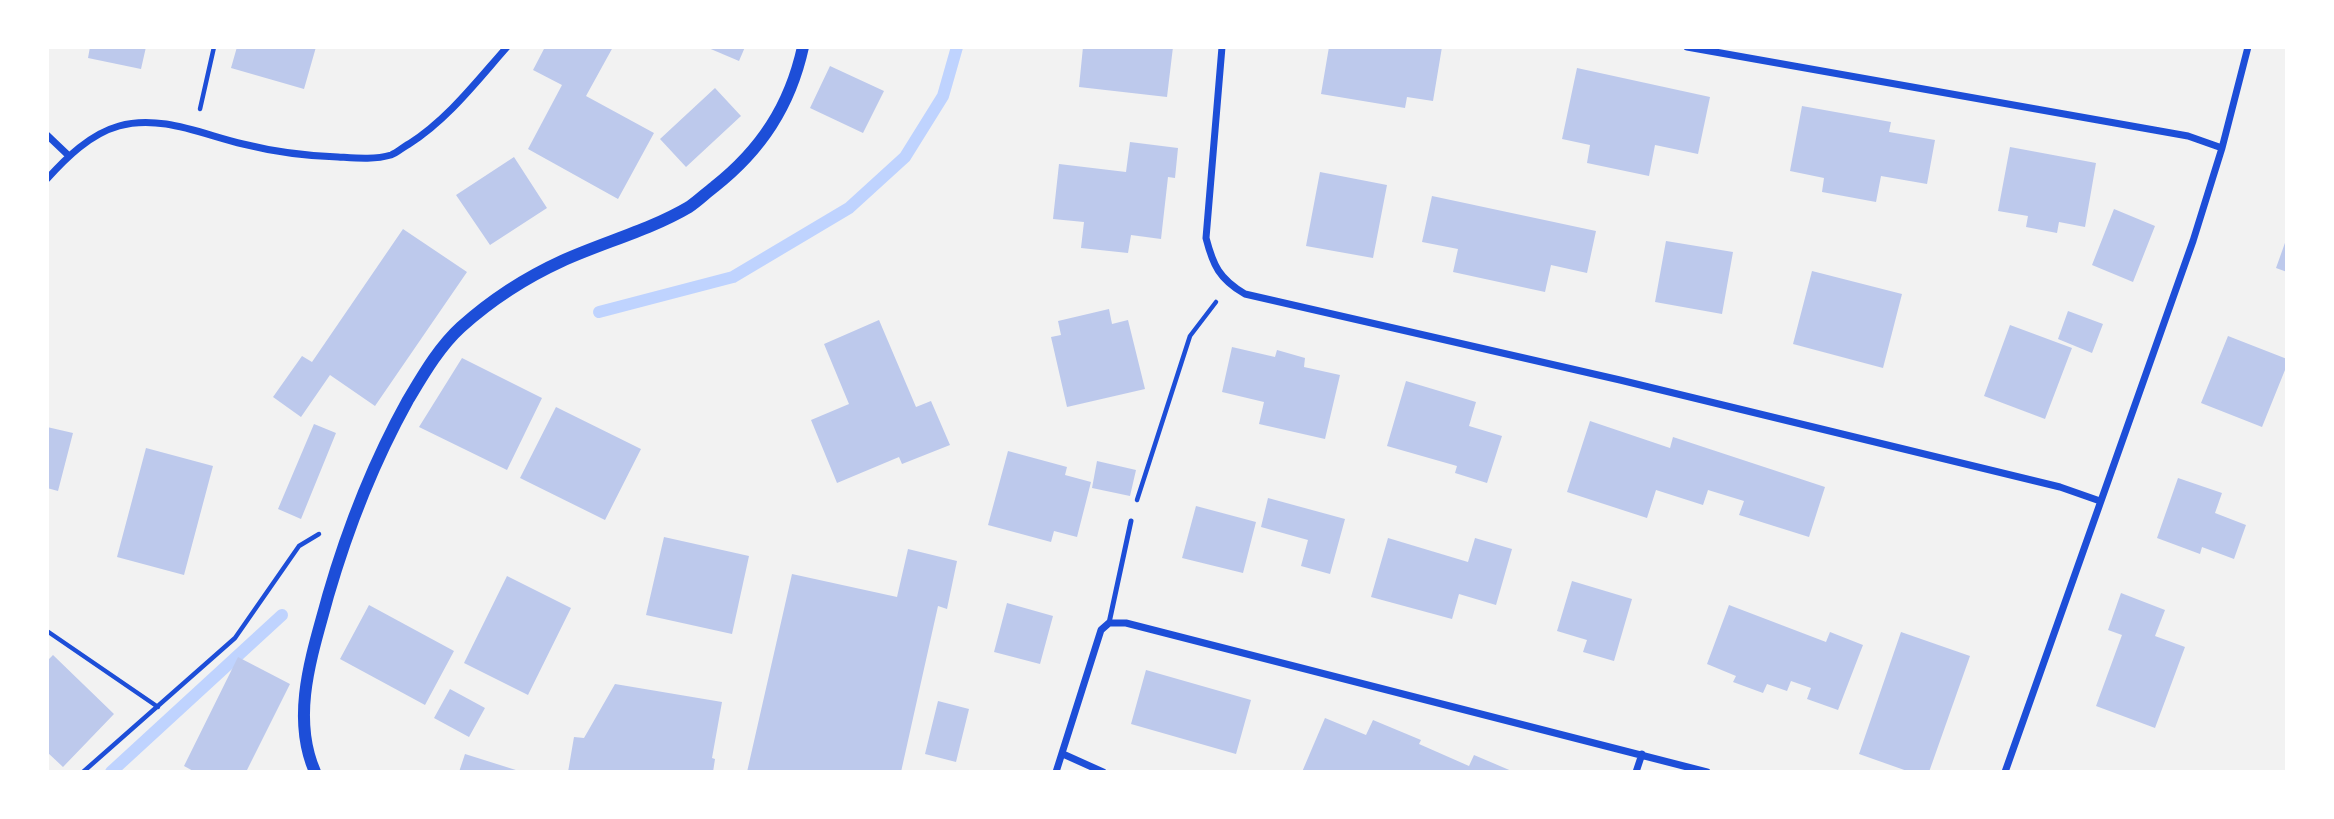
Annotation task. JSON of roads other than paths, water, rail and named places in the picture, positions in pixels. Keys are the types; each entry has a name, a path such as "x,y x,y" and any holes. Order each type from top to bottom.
{"street":[{"path":"47,179 69,156 107,131 132,122 195,130 243,144 301,156 373,158 392,154 418,138 452,111 507,47"},
{"path":"315,772 303,728 306,687 343,543 373,469 410,397 442,348 478,313 531,278 561,261 662,221 691,206 732,173 776,121 803,47"},
{"path":"1222,47 1206,238 1212,261 1229,285 1245,294 2060,487 2100,501"},
{"path":"1687,47 2188,136 2222,148"},
{"path":"2006,772 2193,241 2222,148 2248,47"},
{"path":"47,135 69,156"},
{"path":"1056,772 1101,630 1109,623 1126,623 1707,772"},
{"path":"1063,754 1103,772"},
{"path":"1636,772 1642,754"}],"lane":[{"path":"1109,623 1131,521"}],"waterway":[{"path":"599,312 733,277 849,208 905,157 943,96 957,47"},
{"path":"111,772 282,615"}]}
